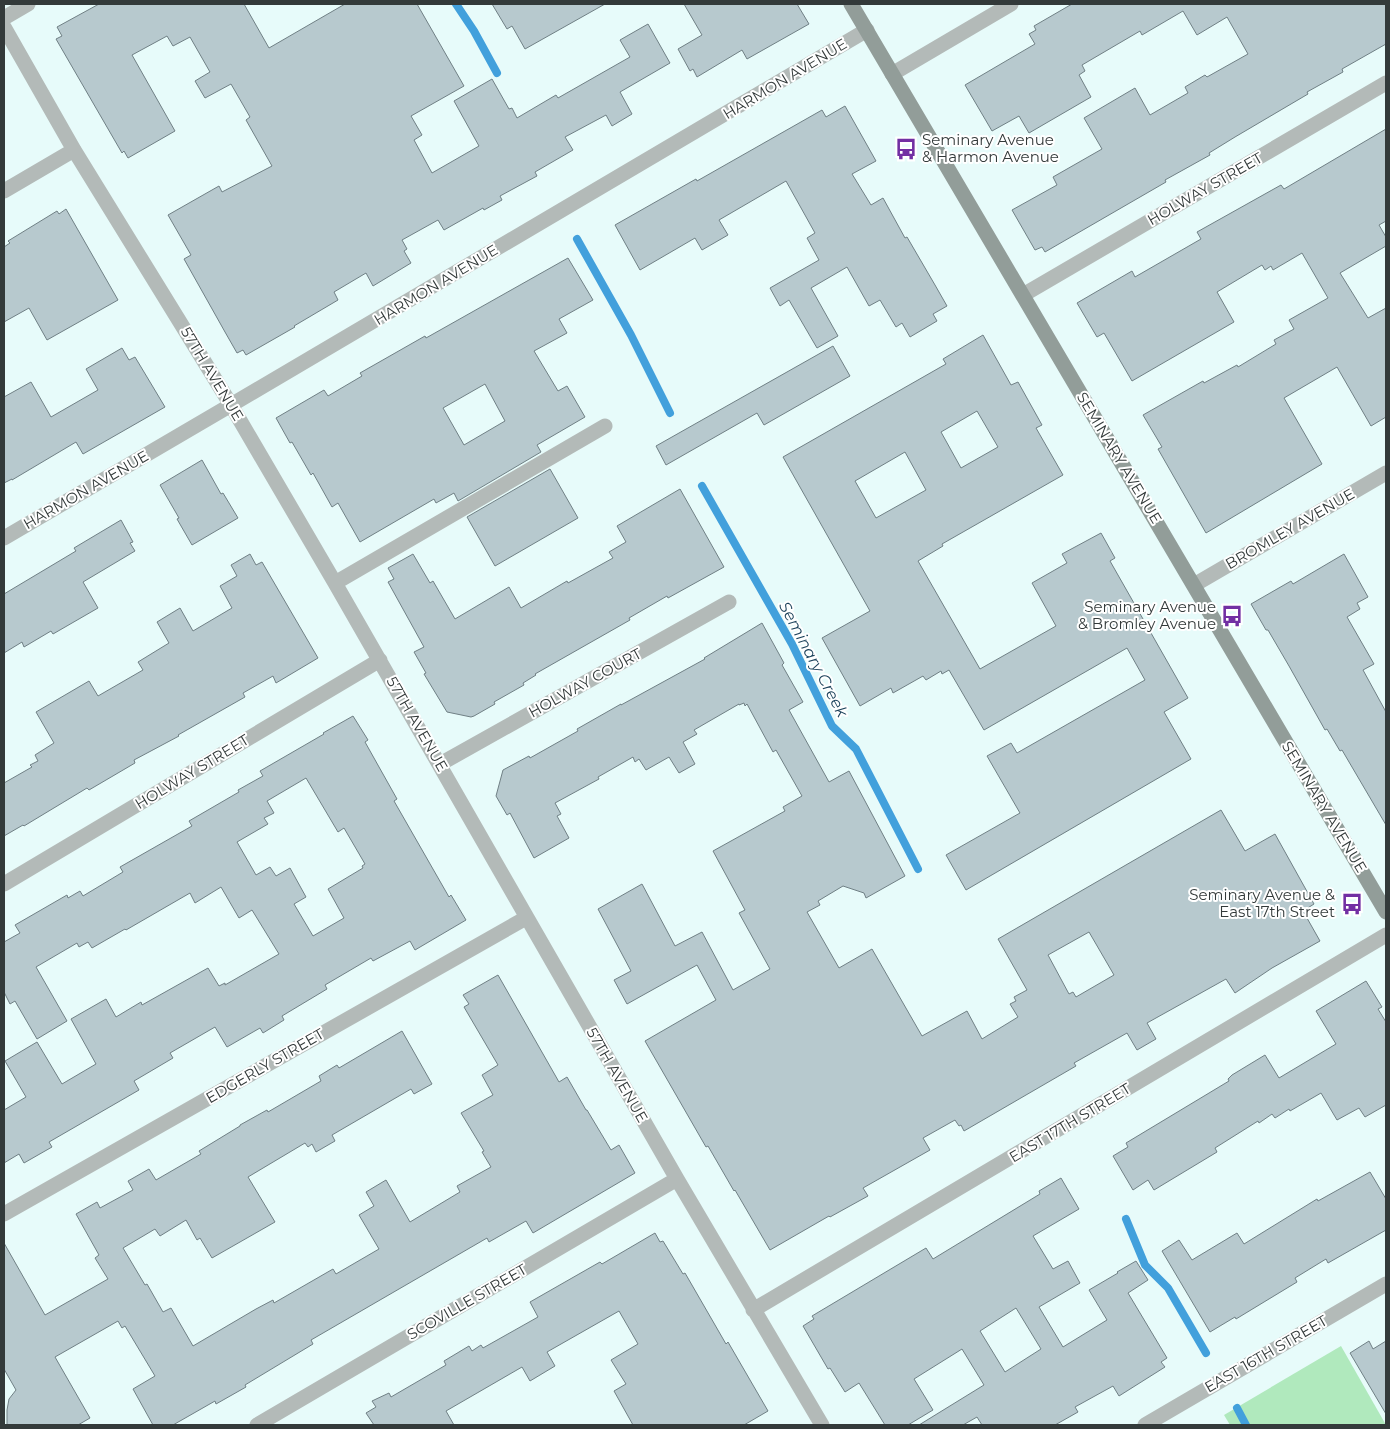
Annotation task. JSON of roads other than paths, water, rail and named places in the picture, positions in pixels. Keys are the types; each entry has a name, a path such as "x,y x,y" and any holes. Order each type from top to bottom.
{"street":[{"path":"4,18 28,4"},
{"name":"SEMINARY AVENUE","path":"851,4 1386,912"},
{"path":"892,74 1011,4"},
{"name":"57TH AVENUE","path":"4,27 74,150 231,406 380,660 526,918 819,1424"},
{"name":"HARMON AVENUE","path":"4,538 867,30"},
{"name":"HOLWAY STREET","path":"1023,295 1386,83"},
{"path":"4,191 74,150"},
{"path":"335,583 605,426"},
{"name":"BROMLEY AVENUE","path":"1194,585 1386,473"},
{"name":"HOLWAY COURT","path":"440,764 729,602"},
{"name":"HOLWAY STREET","path":"4,884 380,660"},
{"name":"EDGERLY STREET","path":"4,1214 526,918"},
{"name":"EAST 17TH STREET","path":"754,1310 1386,935"},
{"name":"SCOVILLE STREET","path":"258,1425 677,1179"},
{"name":"EAST 16TH STREET","path":"1145,1425 1386,1284"}],"waterway":[{"name":"Seminary Creek","path":"456,4 474,31 497,73"},
{"name":"Seminary Creek","path":"577,239 631,335 670,413"},
{"name":"Seminary Creek","path":"702,486 792,644 832,726 856,749 918,869"},
{"name":"Seminary Creek","path":"1126,1219 1145,1265 1168,1288 1206,1353"},
{"name":"Seminary Creek","path":"1237,1408 1246,1425"}],"place":[{"name":"Seminary Avenue & Harmon Avenue","path":"906,149"},
{"name":"Seminary Avenue & Bromley Avenue","path":"1232,616"},
{"name":"Seminary Avenue & East 17th Street","path":"1352,904"}]}
